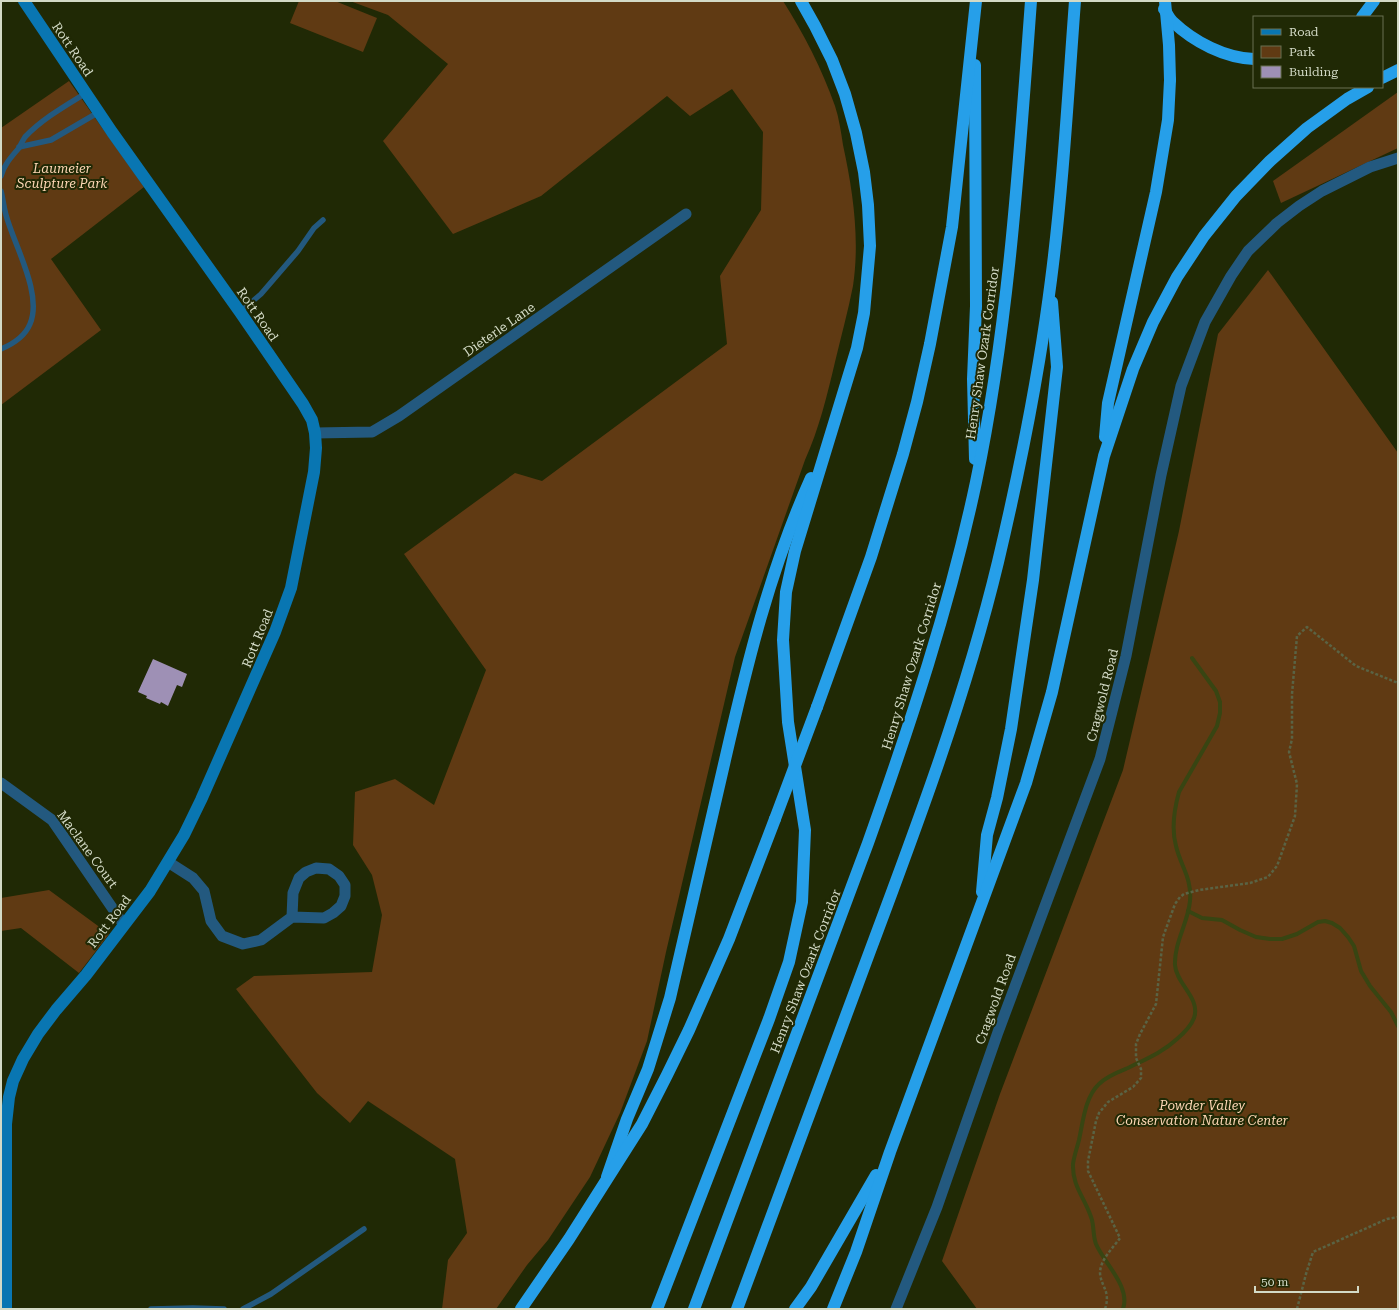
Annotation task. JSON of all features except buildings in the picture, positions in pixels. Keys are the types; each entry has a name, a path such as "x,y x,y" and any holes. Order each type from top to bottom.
{"highway":[{"path":"657,1309 772,1012 789,962 802,902 805,830 788,722 783,640 786,592 795,551 857,348 864,313 870,246 868,205 864,172 856,133 845,94 832,60 801,1"},
{"path":"521,1309 569,1239 642,1124 689,1030 729,939 817,707 871,557 903,454 930,344 952,226 976,1"},
{"name":"Henry Shaw Ozark Corridor","path":"694,1309 868,843 893,773 940,625 976,483 994,380 1005,297 1019,155 1031,1"},
{"path":"737,1309 905,859 956,711 986,608 1014,491 1051,281 1075,1"},
{"path":"1159,1 1171,21 1206,46 1229,55 1253,59"},
{"path":"1104,456 1108,403 1147,235 1163,155 1168,120 1170,80 1169,45 1165,1"},
{"path":"1363,16 1374,1"},
{"path":"975,16 976,306 973,379 976,483"},
{"path":"1383,78 1398,70"},
{"path":"834,1309 856,1252 890,1152 1026,783 1052,692 1104,456 1132,369 1153,322 1177,277 1204,236 1236,196 1270,161 1307,128 1366,88"},
{"path":"980,909 988,835 1011,729 1020,672 1048,455 1057,366 1051,281"},
{"path":"607,1177 627,1119 648,1069 670,998 742,686 765,603 794,515 829,437"},
{"path":"795,1309 814,1281 890,1152"}],"street":[{"name":"Rott Road","path":"6,1309 6,1124 9,1097 13,1081 38,1034 86,975 150,891 187,828 219,760 275,632 292,588 314,472 316,448 312,420 303,404 99,112 24,1"},
{"name":"Cragwold Road","path":"896,1309 937,1207 998,1032 1100,759 1126,656 1161,475 1180,394 1205,322 1231,276 1248,251 1277,223 1322,191 1370,167 1398,158"},
{"name":"Dieterle Lane","path":"315,433 372,432 379,428 399,416 686,214"},
{"name":"Maclane Court","path":"1,783 52,820 124,925"},
{"path":"168,862 193,878 204,891 211,921 222,936 243,944 261,940 292,917 324,918 333,913 341,906 345,896 345,885 339,876 329,868 316,868 306,872 299,878 293,893 292,917"}],"lane":[{"path":"1,176 3,169 12,153 19,147 25,138 50,116 86,93"},
{"path":"19,147 51,140 99,112"},
{"path":"1,191 6,216 26,268 34,303 30,324 24,333 18,340 1,349"},
{"path":"240,312 262,294 298,251 314,228 324,220"},
{"path":"243,1309 271,1294 364,1229"},
{"path":"151,1309 224,1309"}],"path":[{"path":"1105,1309 1107,1294 1101,1276 1101,1266 1108,1253 1120,1238 1088,1171 1088,1161 1096,1121 1099,1113 1108,1102 1138,1083 1140,1078 1141,1069 1136,1058 1136,1044 1156,1004 1163,937 1175,904 1184,894 1199,890 1250,883 1268,877 1277,866 1296,816 1297,784 1289,752 1292,739 1292,694 1297,636 1307,627 1356,666 1398,683"},
{"path":"1297,1309 1313,1252 1387,1219 1398,1217"}],"green space":[{"path":"299,1 335,1 377,18 363,52 290,23"},
{"path":"350,1 783,1 812,52 835,106 840,125 852,197 856,233 853,286 829,387 819,424 735,657 666,952 647,1041 620,1113 590,1177 548,1240 527,1265 496,1309 442,1309 448,1260 467,1233 455,1159 368,1101 350,1123 317,1093 236,989 254,976 372,972 382,915 372,875 353,845 355,792 395,779 434,805 486,670 404,554 515,473 542,481 727,344 720,276 761,210 763,132 732,89 690,116 667,96 541,196 453,234 383,141 448,64 388,15"},
{"name":"Laumeier Sculpture Park","path":"69,81 144,187 51,259 101,330 1,405 1,128"},
{"path":"1398,92 1398,148 1281,203 1273,181"},
{"name":"Powder Valley Conservation Nature Center","path":"1268,270 1398,453 1398,1309 977,1309 942,1261 1000,1094 1123,770 1179,531 1218,334"},
{"path":"49,890 109,934 79,973 21,928 1,931 1,898"}],"waterway":[{"path":"1123,1309 1123,1292 1116,1275 1096,1244 1092,1220 1077,1186 1073,1172 1073,1164 1085,1110 1094,1089 1109,1076 1160,1052 1172,1044 1185,1032 1194,1018 1194,1004 1176,972 1175,965 1175,957 1189,909 1190,893 1188,879 1174,839 1174,819 1179,792 1217,726 1220,713 1220,702 1216,691 1192,658"},
{"path":"1188,911 1202,918 1222,920 1256,937 1270,939 1282,939 1297,934 1318,922 1325,921 1332,923 1340,928 1354,946 1361,971 1370,986 1391,1012 1398,1026"}]}
